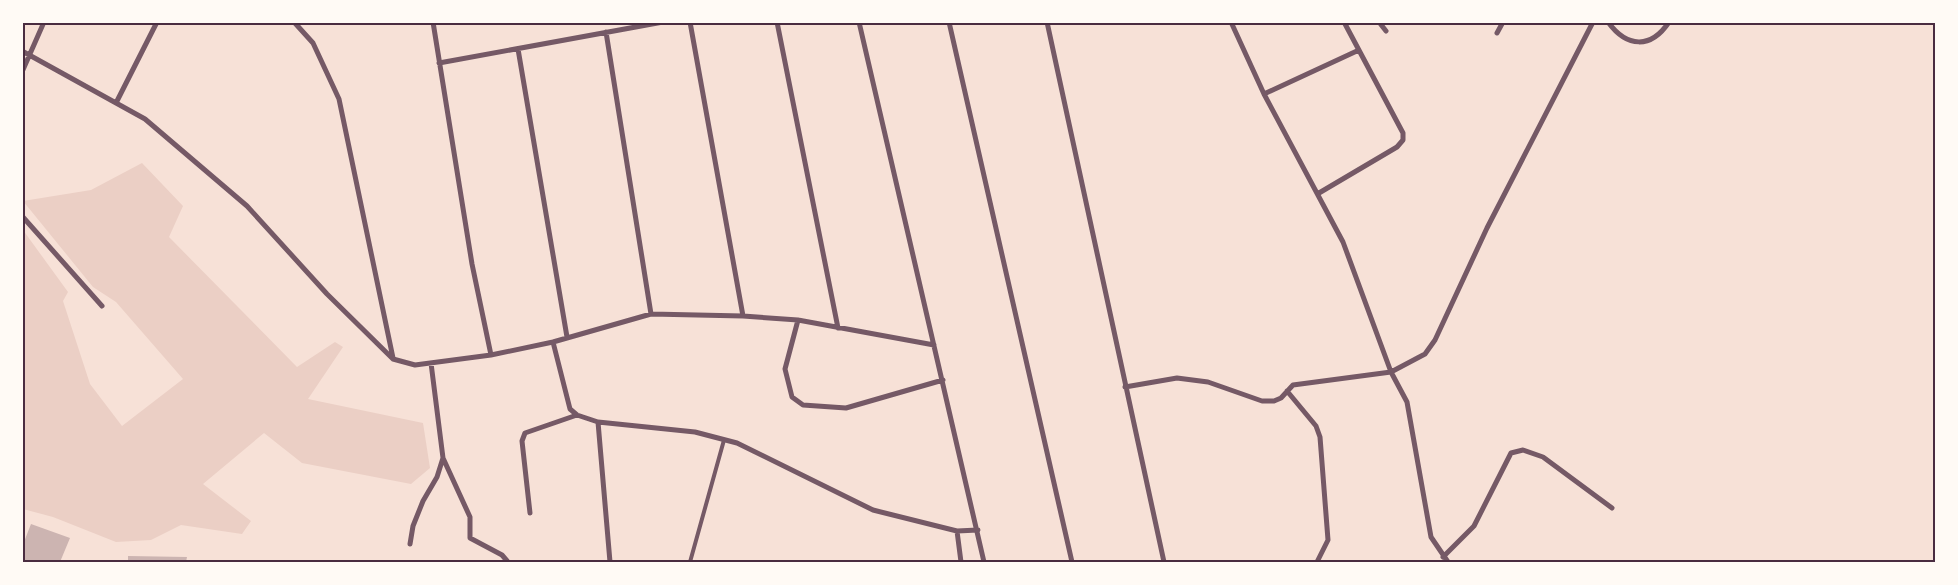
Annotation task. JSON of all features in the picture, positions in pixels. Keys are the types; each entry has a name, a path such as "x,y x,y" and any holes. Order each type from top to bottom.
{"street":[{"path":"22,72 28,54 44,22"},
{"path":"116,103 157,22"},
{"path":"294,22 313,43 340,100 393,359"},
{"path":"434,22 472,264 491,354"},
{"path":"616,22 620,29"},
{"path":"439,63 663,22"},
{"path":"690,22 743,316"},
{"path":"777,22 838,328"},
{"path":"860,22 984,562"},
{"path":"949,22 1072,562"},
{"path":"1047,22 1125,387 1160,534 1164,562"},
{"path":"1231,22 1264,94 1319,193 1343,242 1391,372 1407,402 1431,537 1448,562"},
{"path":"1319,193 1397,147 1403,140 1403,133 1344,22"},
{"path":"1379,22 1386,31"},
{"path":"1497,33 1503,22"},
{"path":"1125,387 1177,378 1200,381 1262,401 1274,401 1281,398 1293,385 1304,382 1391,372 1425,354 1435,340 1487,228 1593,22"},
{"path":"1608,22 1622,38 1635,42 1650,41 1662,33 1668,22"},
{"path":"606,32 651,314"},
{"path":"518,49 567,337"},
{"path":"1264,94 1358,50"},
{"path":"22,51 145,119 247,206 327,294 393,359 415,365 491,354 553,342 651,314 743,316 798,320 934,345"},
{"path":"22,216 102,306"},
{"path":"798,320 786,369 792,397 803,405 846,408 943,380"},
{"path":"553,342 570,409 577,415 598,422 695,432 724,440 737,444 872,510 957,531 978,530"},
{"path":"431,363 443,458 470,517 470,538 502,555 508,562"},
{"path":"1287,390 1316,426 1320,437 1328,540 1317,562"},
{"path":"530,513 522,441 525,433 577,415"},
{"path":"598,422 610,562"},
{"path":"1443,557 1474,526 1511,453 1523,450 1543,457 1612,508"},
{"path":"410,544 416,517 437,477 443,458"},
{"path":"957,531 961,562"}],"lane":[{"path":"690,562 724,440"}],"shaded area":[{"path":"142,163 183,206 169,237 297,367 335,342 343,347 308,399 423,423 430,468 411,484 302,463 264,433 203,484 251,521 242,534 181,525 151,540 116,542 53,517 23,509 23,230 68,292 63,301 90,384 122,426 183,379 116,302 93,287 23,201 91,190"}],"building":[{"path":"31,524 70,538 60,562 22,562 22,547"},
{"path":"128,556 187,557 186,562 128,562"}]}
